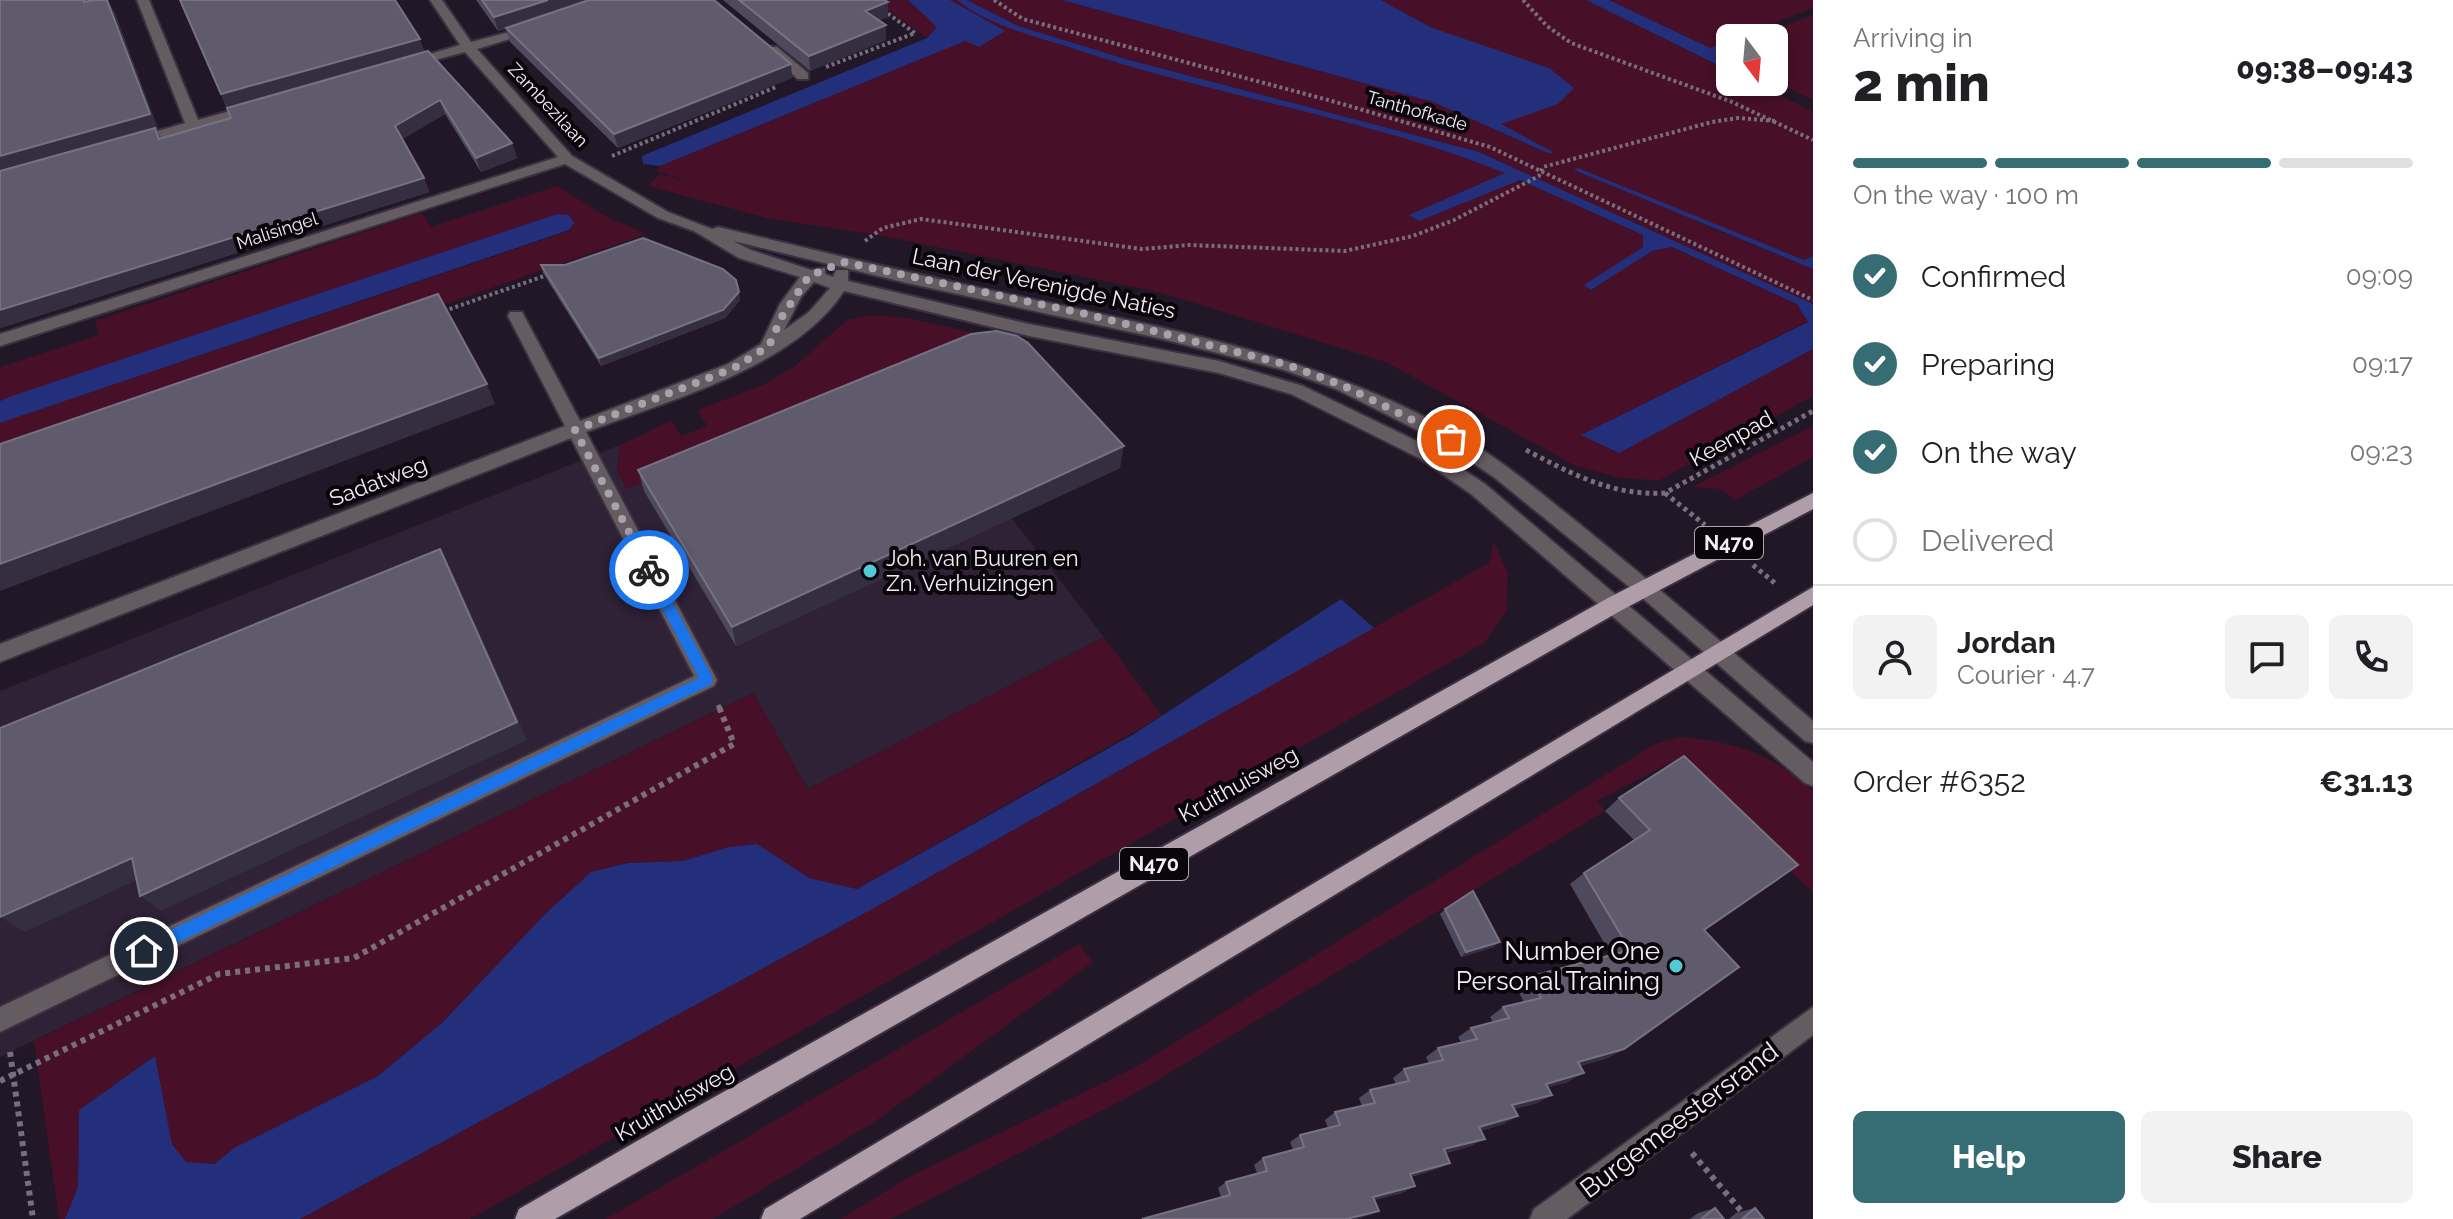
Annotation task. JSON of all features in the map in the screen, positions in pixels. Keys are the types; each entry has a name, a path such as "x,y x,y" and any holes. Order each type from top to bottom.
{"main road":[{"name":"Kruithuisweg","path":"529,1219 707,1115 1615,604 1813,500"},
{"path":"775,1219 1813,595"}],"street":[{"path":"143,0 193,125"},
{"name":"Zambezilaan","path":"436,0 469,48 574,164 663,215 699,228 745,254 809,276"},
{"path":"399,67 543,24"},
{"path":"757,38 803,76"},
{"path":"117,148 269,104"},
{"name":"Malisingel","path":"0,340 574,164"},
{"name":"Zambezilaan","path":"699,228 755,238 843,262"},
{"path":"769,346 781,318 809,276 843,262 841,285"},
{"name":"Laan der Verenigde Naties","path":"843,262 1158,332 1288,365 1342,385 1451,439 1489,465 1645,588 1813,734"},
{"name":"Laan der Verenigde Naties","path":"809,276 1029,330 1219,367 1297,390 1425,453 1478,489 1813,776"},
{"name":"Sadatweg","path":"0,653 734,368 805,327 841,285"},
{"path":"2,1019 707,680 516,316"},
{"name":"Burgemeestersrand","path":"1544,1219 1671,1128 1813,1019"}],"path":[{"name":"Tanthofkade","path":"994,0 1023,19 1332,101 1490,147 1540,174 1813,300"},
{"path":"1523,0 1547,26 1571,43 1732,102 1813,140"},
{"path":"574,164 704,118 915,33 881,8"},
{"path":"693,108 704,118"},
{"path":"865,241 872,233 895,223 921,219 1142,249 1189,245 1345,251 1413,236 1454,220 1524,185 1540,174 1543,167 1587,153 1712,122 1738,118 1775,121"},
{"path":"434,314 554,272"},
{"name":"Keenpad","path":"1665,493 1813,411"},
{"path":"0,1081 219,974 354,958 680,775 734,744 707,680"},
{"path":"2,1019 13,1072 33,1219"},
{"path":"1671,1128 1748,1219"}],"shaded area":[{"path":"874,0 908,0 938,27 927,38"},
{"path":"908,0 950,0 1005,31 979,47 965,41 660,166 643,164 642,156 927,38 937,27"},
{"path":"950,0 957,0 1011,28 1429,144 1506,173 1512,181 1527,183 1643,235 1643,247 1585,285 1591,290 1652,251 1672,247 1797,304 1809,321 1582,435 1619,453 1813,349 1813,396 1658,481 1617,477 1576,466 1386,362 1159,292 883,236 767,218 648,186 660,174 690,182 657,171 660,166 965,41 979,47 959,7"},
{"path":"957,0 967,0 1018,26 1129,60 1479,152 1813,304 1813,349 1619,453 1581,435 1808,322 1797,304 1672,247 1652,251 1591,290 1584,285 1643,247 1643,235 1520,180 1419,221 1409,215 1505,173 1399,137 1183,81 1029,35 998,24"},
{"path":"967,0 1062,0 1433,102 1550,154 1500,124 1558,103 1480,45 1430,27 1381,0 1586,0 1716,64 1716,96 1781,96 1813,112 1813,256 1804,260 1699,219 1695,221 1813,269 1813,304 1479,152 1129,60 1018,26"},
{"path":"1062,0 1381,0 1430,27 1549,68 1574,88 1558,104 1501,124 1553,152 1550,154 1433,102"},
{"path":"1586,0 1609,0 1710,48 1716,46 1716,64"},
{"path":"1609,0 1813,0 1813,8 1772,24 1716,24 1716,46 1710,48"},
{"path":"1813,15 1813,100 1788,88 1788,25"},
{"path":"1578,168 1804,260 1813,256 1813,269 1574,170"},
{"path":"557,186 605,216 646,234 0,460 0,423 569,231 573,223 557,214 0,401 0,367 99,335 95,321 422,213 431,227"},
{"path":"557,214 569,215 574,223 569,230 0,423 0,401 12,396"},
{"path":"872,315 909,318 996,338 627,489 617,471 620,445 671,421 681,436 707,426 698,410 763,385 794,367 847,320"},
{"path":"901,376 1104,637 808,789 753,693 0,1057 0,691 620,445 617,471"},
{"path":"1813,426 1813,457 1735,500 1722,489 1692,487"},
{"path":"1494,542 1508,574 1506,612 1484,643 470,1219 300,1219 867,912 1489,563"},
{"path":"1341,599 1374,628 867,912 300,1219 65,1219 78,1187 79,1110 155,1056 172,1144 186,1162 214,1164 234,1148 378,1076 443,1022 544,915 591,872 628,863 683,861 729,847 757,844 809,878 857,889 1134,734"},
{"path":"1104,637 1162,716 857,889 809,878 756,844 729,847 683,861 628,863 591,872 544,915 443,1022 378,1076 234,1148 214,1164 186,1162 172,1144 155,1056 79,1110 78,1188 65,1219 59,1219 34,1041 753,693 808,789"},
{"path":"1681,737 1736,746 1767,758 1813,791 1813,892 1673,761 1597,801 1605,811 1134,1094 891,1219 841,1219 907,1178 1134,1068 1655,744"},
{"path":"1079,944 1093,962 873,1123 713,1219 606,1219"}],"building":[{"path":"0,0 107,0 150,114 0,156"},
{"path":"180,0 395,0 420,39 221,94"},
{"path":"482,0 548,0 494,17"},
{"path":"589,0 714,0 791,64 614,134 506,28"},
{"path":"739,0 884,0 888,2 865,11 886,25 809,56"},
{"path":"428,51 512,143 476,158 440,100 395,126 424,178 0,310 0,171 155,128 159,139 231,118 227,108"},
{"path":"643,238 723,269 736,280 739,292 723,310 599,358 541,265 565,265"},
{"path":"438,294 487,384 0,564 0,444"},
{"path":"996,331 1017,336 1028,343 1124,446 732,627 638,470 971,334"},
{"path":"440,549 517,722 140,896 132,858 0,917 0,728"},
{"path":"1684,756 1798,865 1704,930 1739,967 1624,1049 1578,1062 1584,1073 1546,1084 1552,1095 1512,1105 1518,1116 1479,1127 1485,1139 1444,1149 1450,1163 1410,1174 1415,1186 1373,1197 1379,1211 1346,1219 1142,1219 1230,1195 1226,1182 1267,1171 1263,1158 1304,1147 1300,1135 1340,1125 1335,1112 1375,1103 1370,1090 1409,1081 1404,1069 1443,1060 1438,1048 1477,1039 1471,1028 1509,1018 1503,1007 1541,998 1529,977 1630,950 1584,873 1650,830 1619,798"},
{"path":"1473,891 1500,942 1466,952 1445,909"},
{"path":"1715,1208 1724,1219 1701,1219"},
{"path":"1755,1208 1764,1219 1742,1219"}],"way so far":[{"path":"649,570 575,430 734,368 769,346 781,318 809,276 843,262 1082,313 1288,365 1342,385 1451,439"}],"place":[{"name":"Joh. van Buuren en Zn. Verhuizingen","path":"870,571"},
{"name":"Number One Personal Training","path":"1676,966"}],"route":[{"path":"144,951 707,680 649,570"}]}
